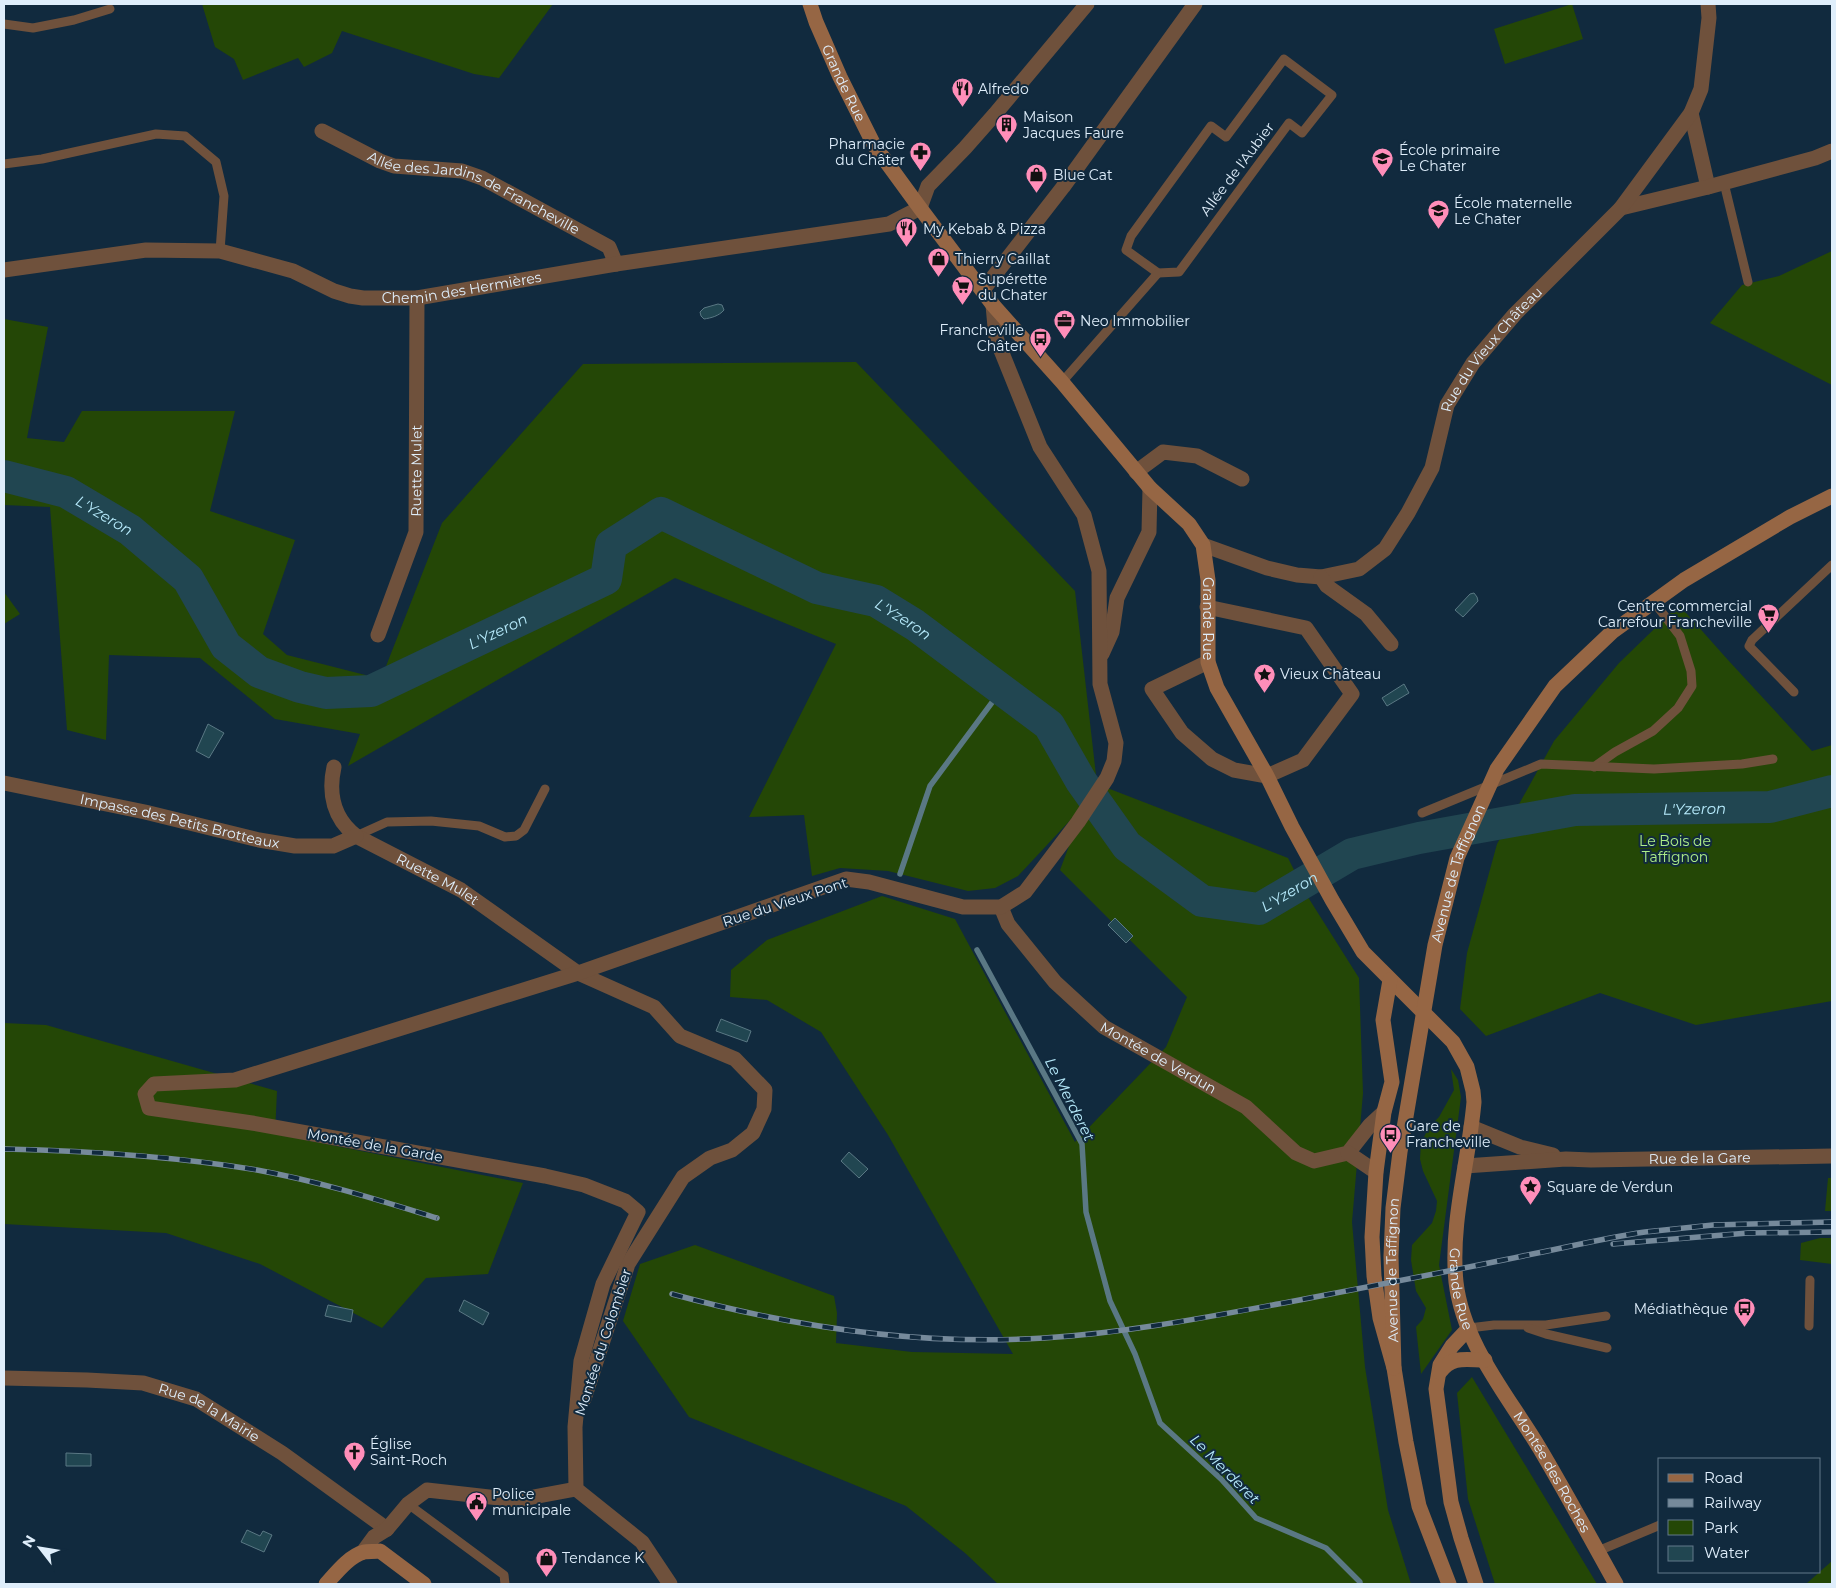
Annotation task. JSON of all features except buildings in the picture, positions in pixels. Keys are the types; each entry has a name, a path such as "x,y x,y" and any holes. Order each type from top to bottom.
{"street":[{"name":"Grande Rue","path":"810,4 840,77 874,145 993,305 1062,382 1150,488 1189,524 1203,546 1208,580 1208,662 1217,688 1328,892 1363,952 1453,1042 1467,1066 1474,1091 1474,1102 1454,1259 1458,1295 1470,1328 1485,1360"},
{"path":"920,208 928,186 965,148 1042,60 1087,4"},
{"path":"982,290 1063,187 1195,4"},
{"name":"Rue du Vieux Château","path":"1203,546 1268,568 1297,575 1321,577 1358,570 1385,549 1408,513 1432,468 1447,405 1473,363 1515,314 1621,208 1691,113 1701,89 1709,18 1708,4"},
{"path":"1691,113 1708,187"},
{"name":"Allée des Jardins de Francheville","path":"322,131 380,161 394,166 462,171 482,178 609,247 616,264"},
{"path":"1621,208 1708,187 1815,158 1832,151"},
{"name":"Chemin des Hermières","path":"4,270 146,250 220,251 293,271 334,291 350,296 363,298 417,298 616,264 889,224 920,208"},
{"name":"Ruette Mulet","path":"378,636 416,532 417,298"},
{"path":"993,305 996,338 1040,447 1084,515 1099,571 1100,684 1116,743 1114,761 1107,778 1078,822 1025,892 1001,907"},
{"path":"1136,472 1163,452 1197,456 1242,479"},
{"name":"Avenue de Taffignon","path":"1790,517 1832,484"},
{"path":"1100,657 1112,632 1117,598 1149,532 1150,488"},
{"name":"Avenue de Taffignon","path":"1394,1368 1391,1256 1393,1208 1400,1152 1435,945 1457,858 1497,769 1555,686 1612,632 1684,580 1790,517 1832,496"},
{"path":"1321,577 1327,586 1366,614 1391,644"},
{"path":"1207,607 1306,628 1352,694 1303,760 1270,783 1234,770 1212,759 1182,732 1152,689 1208,662"},
{"name":"Ruette Mulet","path":"334,767 331,779 332,796 336,814 347,829 356,836 461,890 578,973"},
{"name":"Impasse des Petits Brotteaux","path":"4,782 145,812 258,840 295,846 334,846 356,836"},
{"name":"Rue du Vieux Pont","path":"578,973 846,880 869,882 964,906 1001,907"},
{"name":"Montée de Verdun","path":"1001,907 1008,924 1055,982 1104,1028 1246,1107 1296,1153 1314,1161 1348,1154"},
{"name":"Montée de la Garde","path":"576,1489 575,1427 581,1361 603,1284 638,1212 625,1201 584,1185 545,1176 252,1123 149,1108 145,1094 154,1084 235,1080 578,973"},
{"name":"Montée du Colombier","path":"575,1427 628,1264 683,1177 710,1158 732,1150 754,1133 764,1109 765,1090 735,1059 680,1036 654,1007 578,973"},
{"path":"1394,985 1384,1020 1392,1082 1384,1112 1376,1172 1372,1237 1374,1276 1380,1318 1394,1368 1419,1506 1449,1584"},
{"path":"1376,1172 1348,1154 1370,1125 1384,1112"},
{"name":"Rue de la Gare","path":"1471,1127 1520,1147 1566,1158 1590,1160 1832,1156"},
{"name":"Rue de la Gare","path":"1465,1166 1566,1158"},
{"path":"1470,1328 1440,1365 1436,1389 1451,1502 1476,1584"},
{"path":"1437,1378 1446,1365 1452,1361 1485,1360"},
{"name":"Montée des Roches","path":"1485,1360 1540,1448 1616,1584"},
{"name":"Rue de la Mairie","path":"4,1378 143,1383 196,1399 282,1453 387,1529"},
{"path":"326,1584 340,1569 363,1552 374,1537 387,1529 408,1504 427,1490 517,1500 576,1489 642,1542 670,1584"},
{"path":"363,1552 380,1551 424,1584"}],"lane":[{"path":"4,24 33,28 74,20 110,9"},
{"name":"Allée de l'Aubier","path":"1284,59 1332,95 1302,133 1288,123 1178,272 1158,273 1126,250 1131,236 1211,126 1226,137 1284,59"},
{"path":"4,164 42,159 156,134 185,136 216,162 224,196 220,251"},
{"path":"1724,182 1748,282"},
{"path":"1062,382 1158,273"},
{"path":"1794,692 1749,646 1752,640 1832,565"},
{"path":"1594,767 1615,752 1653,730 1678,708 1692,686 1691,671 1680,636 1654,602"},
{"path":"1422,813 1541,764 1654,769 1742,764 1773,759"},
{"path":"356,836 387,822 431,821 479,826 505,837 516,836 524,830 545,789"},
{"path":"1809,1326 1810,1280"},
{"path":"1470,1328 1494,1325 1546,1325 1606,1316"},
{"path":"1521,1325 1546,1334 1607,1348"},
{"path":"408,1504 504,1575 505,1584"},
{"path":"1598,1551 1658,1527"}],"green space":[{"path":"202,4 553,4 499,78 474,74 342,31 332,53 304,67 298,58 243,80 234,59 215,47"},
{"path":"1572,4 1583,39 1505,64 1494,29"},
{"path":"1832,251 1832,385 1710,323 1742,285 1779,276"},
{"path":"4,319 48,327 27,438 64,442 82,411 235,411 210,511 295,540 263,634 287,655 381,679 442,523 583,364 856,362 1075,591 1097,784 1288,858 1306,894 1359,978 1363,1093 1352,1222 1365,1367 1388,1510 1411,1584 998,1584 965,1553 906,1506 689,1417 623,1321 640,1264 695,1245 834,1296 837,1313 836,1343 912,1352 1013,1354 888,1135 821,1032 767,1000 730,997 731,970 767,940 882,896 955,919 1075,1142 1166,1047 1187,997 1060,870 1078,822 1075,815 1018,876 995,888 968,891 888,871 840,868 812,876 804,815 749,817 836,644 675,578 348,766 360,734 275,719 200,658 109,655 106,740 67,730 50,507 4,505"},
{"path":"4,592 20,614 4,624"},
{"name":"Le Bois de Taffignon","path":"1679,605 1812,751 1832,745 1832,1001 1696,1025 1600,993 1486,1036 1460,1009 1467,953 1497,844 1554,741 1619,663"},
{"path":"4,1023 46,1025 277,1091 275,1134 523,1183 488,1274 426,1278 382,1328 260,1264 166,1233 4,1224"},
{"path":"1451,1069 1458,1080 1461,1097 1439,1265 1452,1330 1421,1374 1416,1327 1423,1319 1426,1308 1416,1291 1411,1260 1412,1245 1432,1223 1437,1201 1423,1171 1420,1159 1421,1143 1429,1127 1439,1117 1454,1090"},
{"path":"1828,1178 1832,1178 1832,1211 1825,1211"},
{"path":"1820,1238 1832,1238 1832,1264 1800,1260 1801,1243"},
{"path":"1472,1377 1597,1584 1495,1584 1468,1499 1457,1393"},
{"path":"1832,1561 1832,1584 1806,1584 1818,1573 1821,1573 1821,1571"}],"water":[{"path":"718,304 722,305 724,310 720,314 704,319 701,316 700,312 704,308"},
{"path":"1474,593 1478,601 1463,617 1455,610 1470,594"},
{"path":"1404,684 1409,693 1387,706 1382,698"},
{"path":"208,724 224,733 209,758 196,751"},
{"path":"1115,918 1133,936 1126,943 1108,925"},
{"path":"721,1019 751,1031 747,1042 716,1031"},
{"path":"849,1152 868,1169 859,1178 841,1161"},
{"path":"464,1300 489,1313 483,1325 459,1311"},
{"path":"328,1305 353,1310 351,1322 325,1316"},
{"path":"66,1453 91,1454 91,1466 66,1466"},
{"path":"247,1530 260,1536 263,1531 272,1535 264,1552 241,1542"}],"waterway":[{"name":"L'Yzeron","path":"4,476 66,492 130,530 188,579 226,646 259,672 300,687 326,693 371,691 606,579 611,545 661,513 817,588 876,601 915,625 1049,725 1081,781 1127,846 1202,901 1259,909 1352,854 1419,838 1575,810 1770,807 1832,791"},
{"name":"Le Merderet","path":"900,874 930,786 1002,689"},
{"path":"977,950 1082,1144 1086,1212 1110,1301 1135,1354 1160,1423 1221,1479 1256,1518 1326,1548 1360,1584"}],"railway":[{"path":"4,1149 131,1155 257,1170 325,1185 437,1218"},
{"path":"672,1294 763,1316 856,1331 950,1339 1044,1338 1075,1336 1198,1319 1645,1232 1713,1225 1832,1222"},
{"path":"1613,1244 1748,1233 1832,1232"}],"place":[{"name":"Alfredo","path":"962,108"},
{"name":"Maison Jacques Faure","path":"1007,144"},
{"name":"Pharmacie du Châter","path":"921,171"},
{"name":"École primaire Le Chater","path":"1383,177"},
{"name":"Blue Cat","path":"1037,194"},
{"name":"École maternelle Le Chater","path":"1438,230"},
{"name":"My Kebab & Pizza","path":"907,248"},
{"name":"Thierry Caillat","path":"939,278"},
{"name":"Supérette du Chater","path":"962,306"},
{"name":"Neo Immobilier","path":"1064,340"},
{"name":"Francheville Châter","path":"1040,357"},
{"name":"Centre commercial Carrefour Francheville","path":"1768,633"},
{"name":"Vieux Château","path":"1264,693"},
{"name":"Gare de Francheville","path":"1390,1153"},
{"name":"Square de Verdun","path":"1531,1206"},
{"name":"Médiathèque","path":"1744,1328"},
{"name":"Église Saint-Roch","path":"354,1471"},
{"name":"Police municipale","path":"476,1521"},
{"name":"Tendance K","path":"546,1577"}]}
